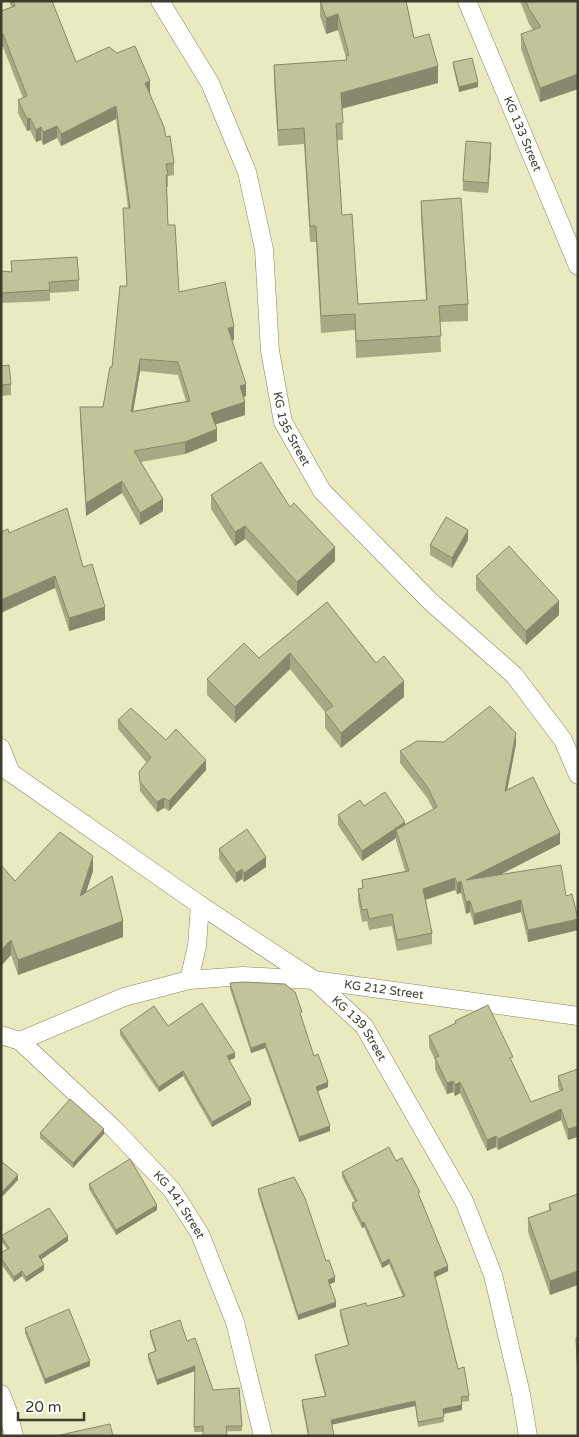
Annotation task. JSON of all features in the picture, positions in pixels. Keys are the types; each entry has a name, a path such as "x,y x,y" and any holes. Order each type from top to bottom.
{"street":[{"name":"KG 135 Street","path":"160,1 210,83 247,172 264,249 270,351 283,422 322,491 432,602 514,675 562,740 578,775"},
{"name":"KG 133 Street","path":"467,1 578,266"},
{"path":"1,748 6,769"},
{"name":"KG 139 Street","path":"6,769 200,905 314,980 364,1026 464,1201 493,1275 521,1394 528,1436"},
{"path":"189,980 197,946 200,905"},
{"name":"KG 212 Street","path":"20,1041 124,996 189,980 243,976 314,980 578,1016"},
{"name":"KG 141 Street","path":"1,1035 20,1041 113,1128 172,1190 200,1234 235,1322 263,1436"},
{"path":"1,1394 14,1436"}],"building":[{"path":"13,1 52,1 76,62 109,47 117,53 135,46 150,81 145,83 164,127 166,137 170,136 174,163 166,164 168,175 166,175 168,225 175,225 179,292 225,282 234,327 228,328 246,384 240,386 245,402 211,413 217,429 185,442 134,451 163,499 140,513 122,481 86,503 80,407 103,407 110,367 112,367 120,286 127,286 123,208 130,208 116,106 61,134 57,126 43,132 41,127 36,130 30,118 27,119 18,100 27,96 3,34 1,35 1,11 15,6","holes":["140,359 178,362 190,401 131,412"]},
{"path":"320,1 406,1 414,38 429,34 438,66 341,93 343,123 336,124 342,215 352,214 358,304 427,300 421,201 461,198 468,304 439,306 441,336 356,341 355,314 321,316 316,226 310,226 304,128 278,130 274,65 347,60 346,56 349,55 338,14 326,18"},
{"path":"526,1 578,1 578,74 540,88 521,34 541,27"},
{"path":"472,58 478,82 459,87 453,62"},
{"path":"466,141 491,143 488,183 463,181"},
{"path":"77,257 79,280 49,282 50,290 1,293 1,271 12,272 11,261"},
{"path":"9,365 11,384 1,385 1,366"},
{"path":"261,462 290,507 294,503 335,547 297,582 245,526 235,532 211,495"},
{"path":"67,508 83,567 92,564 105,607 69,618 55,576 1,600 1,532 8,529 9,533"},
{"path":"446,517 468,530 452,558 430,545"},
{"path":"509,546 559,601 526,631 476,576"},
{"path":"327,602 376,663 384,656 404,681 341,733 325,712 333,706 290,653 235,707 207,679 244,643 259,658"},
{"path":"490,706 516,733 505,791 533,777 560,833 466,880 561,865 566,896 572,894 578,919 528,930 521,900 474,914 470,901 466,902 461,881 457,883 455,878 423,889 432,933 397,940 392,914 369,919 367,909 362,910 358,889 363,888 362,880 409,871 396,830 437,807 428,788 400,751 417,741 444,742"},
{"path":"131,708 166,740 176,729 206,760 169,801 164,798 157,802 140,782 139,772 151,757 118,720"},
{"path":"385,792 405,822 362,851 338,815 360,800 364,806"},
{"path":"247,829 266,857 244,873 242,869 236,873 219,849"},
{"path":"60,832 93,856 80,896 112,876 123,921 18,960 11,940 1,950 1,865 15,881"},
{"path":"230,983 285,984 295,992 314,1056 318,1054 328,1082 316,1087 330,1126 299,1137 265,1043 251,1048"},
{"path":"202,1003 235,1053 227,1056 251,1100 212,1122 183,1071 159,1087 120,1030 154,1006 168,1026"},
{"path":"488,1005 513,1057 510,1058 531,1102 563,1090 558,1076 578,1069 578,1126 568,1129 561,1109 498,1139 496,1136 487,1140 460,1082 455,1085 453,1081 447,1083 435,1058 439,1056 429,1036"},
{"path":"70,1099 104,1129 73,1163 40,1133"},
{"path":"389,1147 396,1161 402,1158 420,1192 418,1193 448,1266 434,1272 458,1369 464,1367 469,1396 461,1397 462,1405 443,1409 444,1417 418,1422 415,1401 331,1420 334,1436 309,1436 302,1400 326,1396 315,1355 349,1345 340,1310 366,1303 367,1306 405,1296 389,1259 382,1263 364,1222 362,1223 352,1203 357,1201 342,1172"},
{"path":"130,1159 157,1205 116,1230 89,1184"},
{"path":"1,1161 18,1175 1,1193"},
{"path":"294,1177 305,1198 326,1261 329,1260 335,1277 328,1280 336,1302 298,1315 258,1189"},
{"path":"578,1194 578,1271 550,1281 528,1218 551,1210 549,1204"},
{"path":"49,1208 68,1236 39,1256 44,1265 26,1277 22,1271 14,1277 1,1258 1,1253 9,1248 1,1236"},
{"path":"69,1309 90,1361 45,1379 25,1328"},
{"path":"180,1320 187,1341 195,1338 213,1390 239,1388 242,1426 226,1426 227,1436 203,1436 203,1426 194,1427 195,1366 157,1380 148,1354 156,1351 150,1331"},
{"path":"578,1337 578,1377 576,1338"},
{"path":"110,1424 113,1436 60,1436 60,1435"}]}
